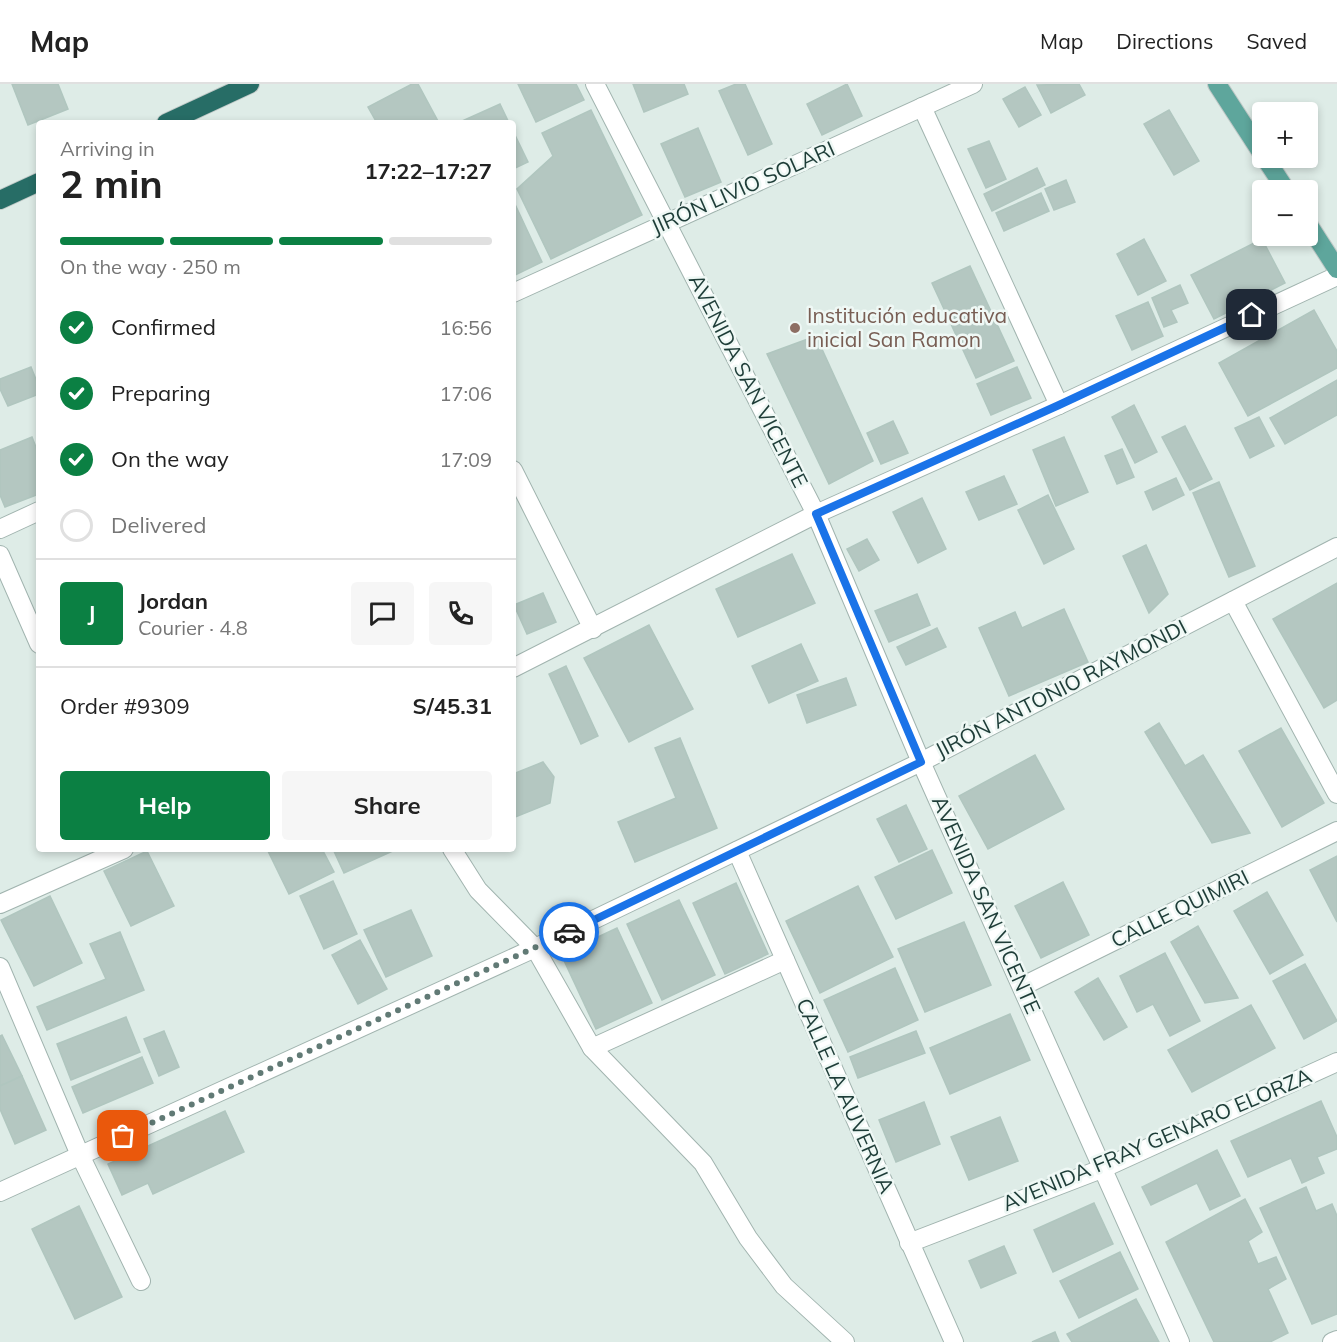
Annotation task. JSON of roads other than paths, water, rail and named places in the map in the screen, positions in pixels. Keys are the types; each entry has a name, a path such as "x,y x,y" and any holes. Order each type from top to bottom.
{"highway":[{"path":"172,120 244,85"},
{"path":"0,200 36,183"}],"main road":[{"path":"1217,84 1252,138"},
{"path":"1318,240 1337,269"}],"street":[{"name":"AVENIDA SAN VICENTE","path":"595,84 816,514 921,762 1023,986 1180,1342"},
{"name":"JIRÓN LIVIO SOLARI","path":"516,291 973,84"},
{"path":"922,107 1059,405"},
{"path":"516,667 816,514 1059,405 1337,276"},
{"path":"516,476 593,629"},
{"path":"0,529 36,512"},
{"name":"JIRÓN ANTONIO RAYMONDI","path":"0,1192 535,948 737,851 921,762 1337,548"},
{"path":"0,555 36,637"},
{"path":"1233,601 1337,794"},
{"name":"CALLE QUIMIRI","path":"1023,986 1337,831"},
{"name":"CALLE LA AUVERNIA","path":"737,851 954,1342"},
{"path":"0,904 117,852"},
{"path":"454,852 478,890 535,948 592,1048 703,1162 748,1238 784,1286 845,1342"},
{"path":"592,1048 785,960"},
{"path":"0,967 80,1155 141,1281"},
{"name":"AVENIDA FRAY GENARO ELORZA","path":"909,1243 1104,1168 1337,1062"},
{"path":"1332,1342 1337,1340"}],"place":[{"name":"Institución educativa inicial San Ramon","path":"795,328"}]}
